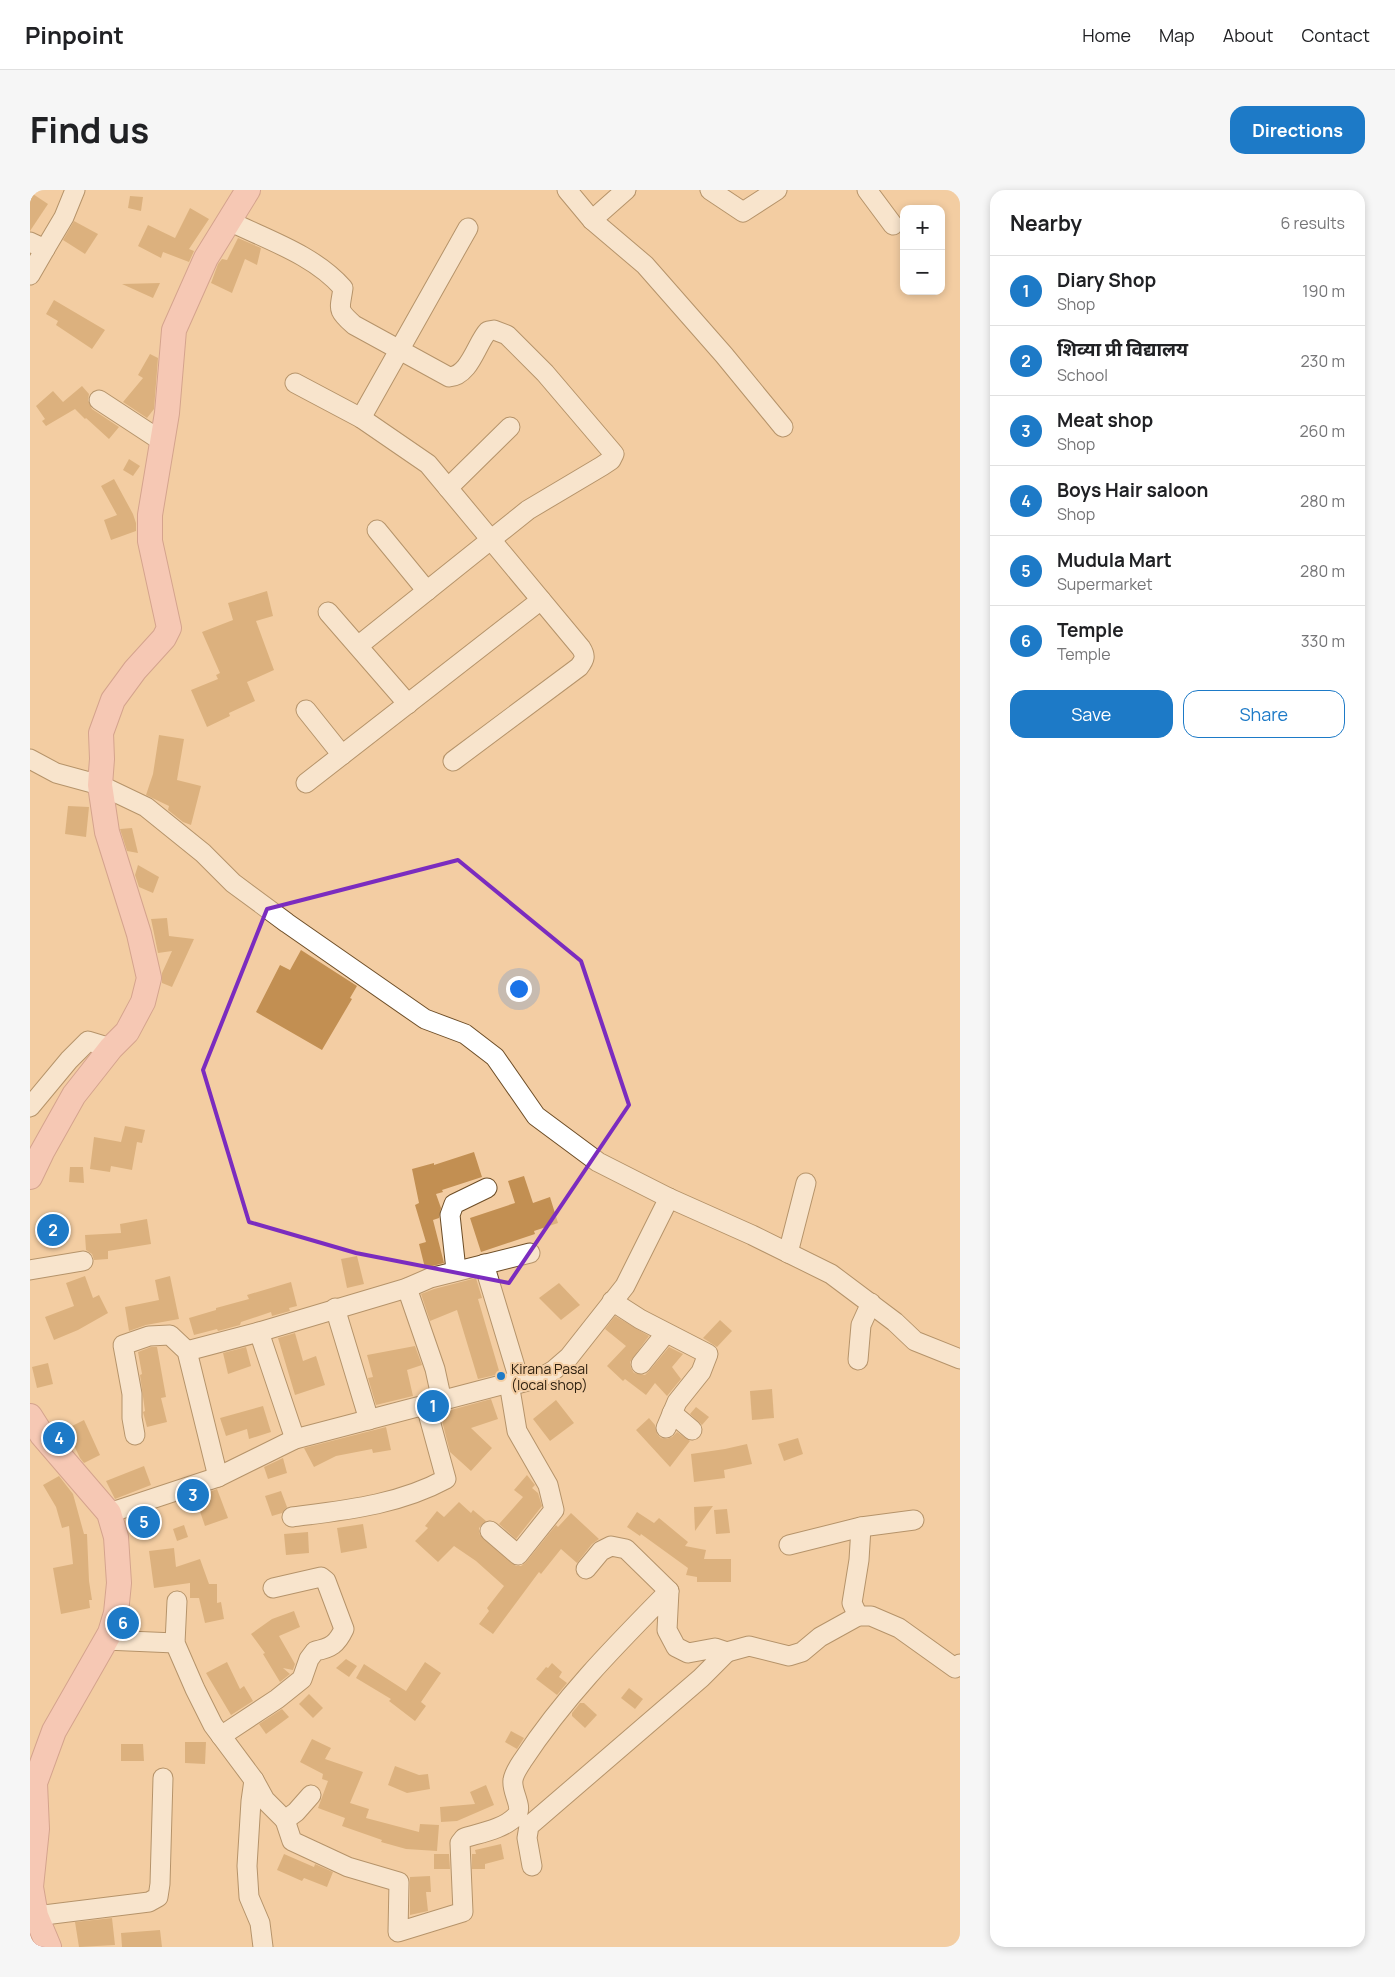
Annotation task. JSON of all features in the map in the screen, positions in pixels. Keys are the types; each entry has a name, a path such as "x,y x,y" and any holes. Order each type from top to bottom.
{"main road":[{"path":"30,1178 42,1152 74,1095 110,1048 127,1032 143,1002 149,978 139,934 107,832 100,785 101,733 113,700 135,670 164,638 169,628 150,541 150,515 168,413 174,330 206,258 248,190"},
{"path":"30,1416 42,1435 109,1513 116,1537 119,1583 116,1612 105,1640 54,1730 33,1785 37,1829 31,1887 36,1916 50,1947"}],"street":[{"path":"30,275 38,246 64,217 75,190"},
{"path":"566,190 592,220 645,265 724,355 783,427"},
{"path":"592,220 626,190"},
{"path":"710,190 743,212 777,190"},
{"path":"867,190 892,225"},
{"path":"229,221 309,260 332,275 343,288 340,308 342,314 354,325 449,377 459,374 476,354 488,331 494,330 507,335 545,373 614,454 611,460 602,466 528,510 358,646"},
{"path":"361,418 468,228"},
{"path":"295,383 361,418 428,464 582,648 585,655 585,659 579,667 453,762"},
{"path":"98,400 162,442"},
{"path":"448,488 510,428"},
{"path":"377,530 427,591"},
{"path":"306,783 541,600"},
{"path":"328,612 408,704"},
{"path":"306,710 342,755"},
{"path":"30,759 56,773 100,785 146,807 203,853 233,883 424,1019 465,1034 495,1057 536,1116 598,1162 669,1198 831,1274 895,1322 915,1342 960,1359"},
{"path":"30,1107 69,1060 88,1041 110,1048"},
{"path":"788,1253 806,1183"},
{"path":"456,1270 450,1215 454,1204 487,1188"},
{"path":"109,1513 218,1478 295,1439 542,1377 562,1364 625,1286 669,1198"},
{"path":"187,1351 260,1332 407,1288 456,1270 530,1253"},
{"path":"30,1270 83,1261"},
{"path":"484,1264 515,1383 517,1431 548,1485 554,1510 518,1555 490,1531"},
{"path":"292,1517 363,1508 400,1499 430,1488 446,1479 434,1403 435,1369 407,1288"},
{"path":"612,1301 666,1333 708,1354 701,1372 677,1402 669,1420 692,1430"},
{"path":"858,1360 861,1325 871,1303"},
{"path":"335,1308 369,1420"},
{"path":"260,1332 295,1439"},
{"path":"641,1364 666,1333"},
{"path":"135,1435 132,1418 132,1394 123,1346 149,1336 170,1335 187,1351 218,1478"},
{"path":"788,1545 860,1527 914,1520"},
{"path":"858,1616 852,1603 859,1560 860,1527"},
{"path":"586,1569 601,1551 611,1546 626,1549 670,1591"},
{"path":"221,1736 277,1699 302,1679 309,1659 315,1651 330,1648 340,1639 344,1629 326,1581 321,1578 273,1588"},
{"path":"670,1591 667,1630 676,1647 688,1653 715,1648 727,1652"},
{"path":"532,1866 523,1820 513,1790 513,1780 522,1760 581,1683 608,1652 670,1591"},
{"path":"177,1601 175,1643 213,1725 254,1780 265,1800 286,1820 292,1841 348,1868 399,1882 398,1932 463,1912 460,1844 464,1838 523,1820 702,1678 727,1652 749,1646 789,1656 802,1652 820,1638 858,1616 871,1616 899,1628 955,1668 960,1664"},
{"path":"105,1640 175,1643"},
{"path":"36,1916 149,1902 158,1898 163,1778"},
{"path":"254,1780 247,1866 249,1897 260,1923 263,1947"},
{"path":"286,1820 311,1795"}],"highlighted area":[{"path":"458,860 581,961 629,1105 509,1283 356,1253 249,1222 203,1070 267,909"}],"building":[{"path":"30,192 48,204 30,231"},
{"path":"130,196 143,197 141,211 128,208"},
{"path":"190,208 209,219 189,249 194,251 189,262 163,252 161,258 138,246 148,225 175,238"},
{"path":"74,221 98,234 85,254 63,240"},
{"path":"238,238 261,248 257,265 245,259 232,293 211,283 218,264 222,259 227,260"},
{"path":"160,283 153,298 122,284"},
{"path":"54,300 105,330 92,349 56,325 58,321 46,314"},
{"path":"150,354 158,358 154,409 147,418 123,402 143,378 138,375"},
{"path":"82,386 89,394 88,400 92,409 119,427 109,439 75,409 46,426 42,421 45,419 36,406 53,391 63,402"},
{"path":"129,459 140,466 133,476 123,470"},
{"path":"114,479 133,514 136,531 111,540 104,520 117,515 101,486"},
{"path":"267,591 273,616 256,621 274,670 247,682 255,701 229,713 230,716 207,727 191,690 218,679 216,675 220,673 202,632 233,620 228,603"},
{"path":"159,735 184,739 177,780 201,786 191,825 183,822 168,810 169,806 146,795 153,774"},
{"path":"68,806 89,807 86,837 65,834"},
{"path":"132,828 138,853 127,851 120,829"},
{"path":"138,865 159,877 153,893 139,887 135,875"},
{"path":"167,918 169,936 194,939 172,987 162,983 162,973 172,951 158,953 151,919"},
{"path":"301,950 357,986 350,998 352,999 322,1050 256,1012 280,965 290,970"},
{"path":"125,1126 145,1130 142,1143 137,1142 132,1170 111,1166 110,1172 90,1169 94,1137 121,1142"},
{"path":"474,1152 482,1177 442,1190 443,1192 436,1194 441,1208 439,1218 433,1220 444,1263 425,1268 419,1244 426,1242 415,1205 419,1203 412,1169 434,1163 434,1165"},
{"path":"70,1167 83,1167 84,1183 69,1182"},
{"path":"524,1176 533,1203 550,1197 558,1223 534,1231 535,1234 481,1252 470,1218 515,1203 508,1181"},
{"path":"147,1219 151,1244 108,1251 108,1259 94,1260 92,1254 86,1250 85,1235 121,1233 120,1224"},
{"path":"357,1256 364,1284 347,1288 341,1259"},
{"path":"85,1276 93,1298 99,1295 108,1313 78,1330 54,1340 45,1317 74,1306 66,1283"},
{"path":"170,1276 179,1319 146,1325 129,1331 125,1307 159,1300 155,1280"},
{"path":"476,1278 482,1298 478,1299 500,1374 478,1379 457,1310 430,1321 421,1294"},
{"path":"291,1282 297,1306 289,1308 290,1311 272,1316 271,1312 241,1322 240,1325 194,1335 189,1318 249,1299 247,1295"},
{"path":"559,1283 580,1305 561,1320 539,1298"},
{"path":"615,1316 649,1336 630,1362 634,1373 645,1375 669,1347 683,1354 672,1367 681,1379 667,1396 655,1383 646,1395 625,1379 623,1381 607,1366 626,1346 605,1329"},
{"path":"720,1320 732,1331 717,1347 703,1338"},
{"path":"295,1333 303,1361 316,1356 325,1385 295,1395 278,1338"},
{"path":"415,1346 422,1365 407,1370 413,1396 376,1405 368,1378 373,1377 367,1355"},
{"path":"151,1347 157,1347 166,1397 161,1398 167,1422 147,1427 143,1412 145,1411 140,1375 142,1374 138,1352"},
{"path":"246,1347 251,1366 228,1374 223,1353"},
{"path":"48,1363 53,1384 37,1388 32,1367"},
{"path":"772,1389 774,1418 752,1420 750,1391"},
{"path":"491,1399 498,1419 471,1428 492,1448 471,1471 450,1452 440,1413"},
{"path":"556,1400 574,1423 550,1441 533,1419"},
{"path":"263,1406 271,1432 249,1439 247,1429 226,1436 220,1418"},
{"path":"696,1407 709,1417 702,1425 690,1414"},
{"path":"649,1418 655,1425 657,1434 661,1438 667,1439 677,1432 690,1441 670,1467 636,1430"},
{"path":"84,1420 100,1455 84,1463 66,1429"},
{"path":"386,1427 391,1450 373,1453 372,1449 336,1456 314,1467 304,1448"},
{"path":"798,1438 803,1454 784,1461 778,1444"},
{"path":"747,1444 752,1464 724,1470 725,1478 694,1482 691,1454"},
{"path":"283,1458 287,1473 268,1479 264,1467"},
{"path":"144,1466 151,1485 115,1499 106,1481"},
{"path":"527,1475 535,1485 532,1488 538,1493 542,1506 516,1539 499,1524 523,1497 514,1490"},
{"path":"59,1476 73,1494 84,1534 87,1534 89,1581 92,1600 89,1600 90,1608 61,1614 53,1568 73,1564 69,1526 62,1528 56,1507 43,1485"},
{"path":"217,1489 228,1518 205,1526 195,1497"},
{"path":"281,1491 287,1507 282,1513 272,1516 265,1496"},
{"path":"459,1502 471,1513 473,1510 486,1521 479,1528 480,1535 516,1566 521,1566 526,1562 556,1525 558,1527 571,1513 599,1539 592,1544 577,1563 561,1549 541,1574 539,1572 493,1634 479,1624 489,1611 487,1608 504,1586 476,1561 454,1546 438,1562 415,1541 428,1528 425,1526 437,1511 444,1517"},
{"path":"713,1506 695,1531 694,1507"},
{"path":"727,1509 730,1533 716,1534 714,1510"},
{"path":"637,1512 654,1523 659,1518 688,1542 685,1546 706,1550 704,1559 731,1559 731,1582 697,1582 697,1577 686,1575 688,1568 641,1534 640,1536 627,1527"},
{"path":"363,1524 367,1548 341,1553 337,1528"},
{"path":"184,1525 188,1537 177,1541 173,1529"},
{"path":"308,1532 309,1553 286,1555 284,1534"},
{"path":"174,1548 176,1567 200,1559 209,1584 217,1584 217,1603 221,1602 224,1619 205,1623 199,1598 190,1598 190,1583 154,1588 149,1551"},
{"path":"294,1611 300,1627 279,1636 295,1664 293,1670 283,1668 290,1674 280,1682 263,1654 265,1653 251,1634 272,1619"},
{"path":"346,1659 357,1666 349,1677 336,1668"},
{"path":"227,1662 240,1689 244,1686 253,1701 231,1715 206,1673"},
{"path":"425,1662 441,1673 421,1702 426,1706 415,1721 389,1701 391,1699 356,1678 364,1664 406,1691"},
{"path":"552,1663 562,1672 559,1677 567,1683 557,1695 536,1679"},
{"path":"629,1688 643,1699 635,1709 621,1698"},
{"path":"309,1694 323,1708 313,1718 299,1704"},
{"path":"580,1703 584,1703 597,1715 585,1728 572,1716 572,1713"},
{"path":"282,1709 289,1717 266,1734 259,1724"},
{"path":"511,1731 524,1738 517,1749 505,1742"},
{"path":"312,1739 331,1748 325,1759 363,1772 350,1803 369,1809 366,1818 419,1832 420,1824 439,1825 437,1851 406,1849 381,1842 382,1840 342,1826 345,1818 318,1808 328,1781 322,1779 323,1774 300,1762"},
{"path":"185,1742 206,1742 205,1764 185,1763"},
{"path":"121,1744 143,1744 144,1761 121,1761"},
{"path":"395,1766 419,1775 428,1774 430,1789 407,1793 388,1785"},
{"path":"486,1785 494,1805 457,1821 441,1822 440,1807 475,1804 470,1792"},
{"path":"501,1844 504,1859 485,1864 485,1869 472,1869 472,1854 476,1854 475,1850"},
{"path":"284,1854 314,1867 315,1864 333,1872 327,1887 304,1878 302,1881 277,1870"},
{"path":"434,1854 449,1854 450,1869 434,1869"},
{"path":"430,1876 431,1892 426,1892 428,1911 410,1915 410,1877"},
{"path":"112,1918 115,1945 79,1947 75,1922"},
{"path":"160,1930 162,1947 122,1947 121,1933"}],"place":[{"name":"शिव्या प्री विद्यालय","path":"53,1230"},
{"name":"Kirana Pasal (local shop)","path":"501,1376"},
{"name":"Diary Shop","path":"433,1406"},
{"name":"Boys Hair saloon","path":"59,1438"},
{"name":"Meat shop","path":"193,1495"},
{"name":"Mudula Mart","path":"144,1522"},
{"name":"Temple","path":"123,1623"}]}
